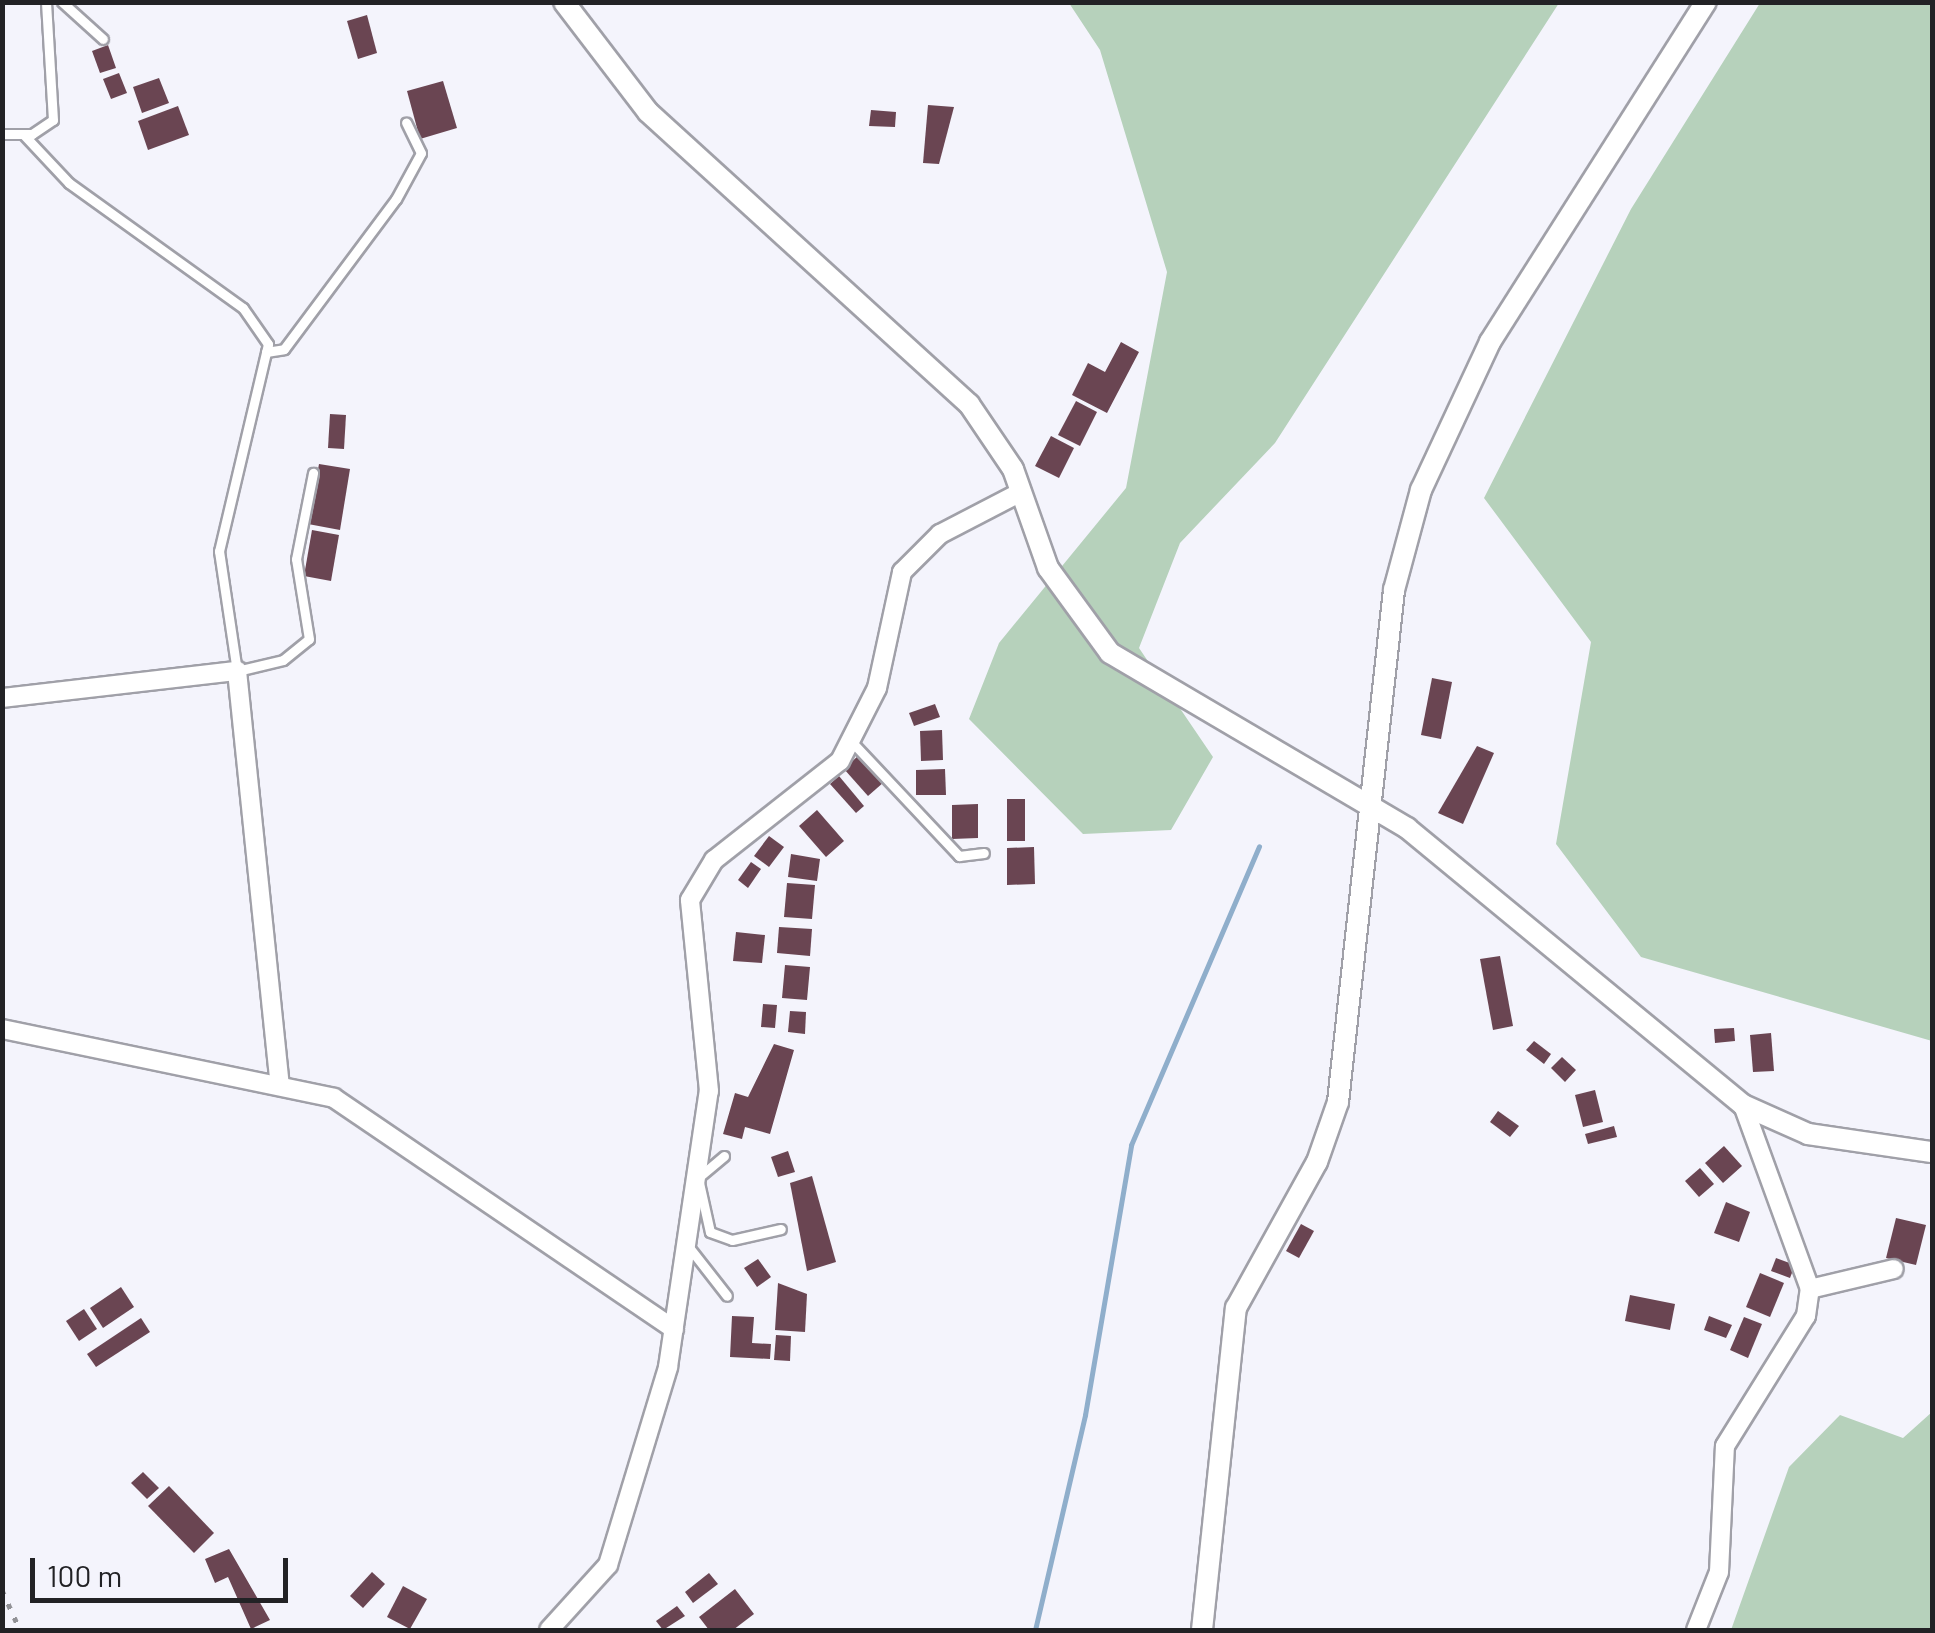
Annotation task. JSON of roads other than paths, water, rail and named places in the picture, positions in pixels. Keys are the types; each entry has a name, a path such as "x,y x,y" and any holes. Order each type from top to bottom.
{"street":[{"path":"564,2 648,112 969,404 1021,492 1048,568 1110,654 1372,804 1743,1105 1808,1134 1932,1152"},
{"path":"1202,1630 1227,1345 1236,1308 1317,1162 1338,1102 1394,590 1448,419 1706,2"},
{"path":"549,1630 608,1565 674,1329 709,1090 690,900 714,860 806,790 851,741 877,688 902,572 940,534 1021,492"},
{"path":"2,698 237,670 280,1086"},
{"path":"2,1029 334,1098 674,1329"},
{"path":"1696,1630 1719,1572 1725,1446 1806,1316 1810,1288 1743,1105"},
{"path":"1810,1288 1894,1269"}],"lane":[{"path":"2,134 44,129 54,114 46,2"},
{"path":"62,2 102,39"},
{"path":"266,352 284,349 396,199 421,153 406,122"},
{"path":"23,134 69,183 260,324 266,352 218,550 237,670 283,660 310,639 296,559 313,473"},
{"path":"851,741 959,856 984,853"},
{"path":"724,1156 698,1178 718,1240 781,1229"},
{"path":"688,1246 727,1296"}],"waterway":[{"path":"1035,1630 1085,1415 1131,1145 1259,846"}],"railway":[{"path":"2,1590 20,1630"}]}
